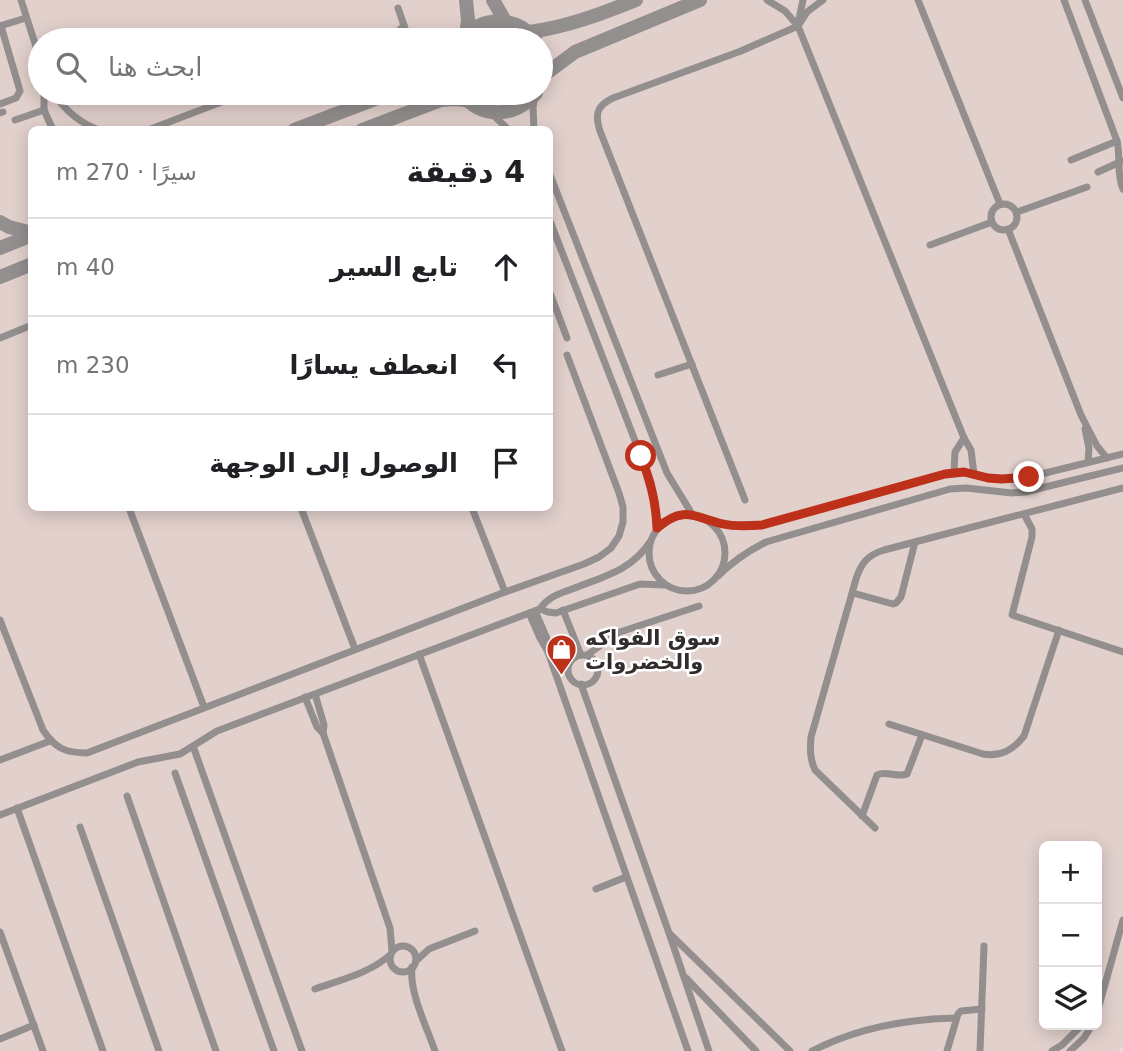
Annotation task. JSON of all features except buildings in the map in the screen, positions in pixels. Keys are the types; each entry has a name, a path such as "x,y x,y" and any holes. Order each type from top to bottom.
{"street":[{"path":"466,0 466,28"},
{"path":"493,0 505,22"},
{"path":"553,29 583,21 636,0"},
{"path":"553,73 575,52 700,0"},
{"path":"474,28 494,21 522,28"},
{"path":"304,126 360,105"},
{"path":"373,126 428,105"},
{"path":"473,105 499,113 522,105"},
{"path":"0,222 28,233"},
{"path":"0,248 28,236"},
{"path":"0,277 28,266"}],"lane":[{"path":"21,0 29,28"},
{"path":"767,0 785,11 798,26 974,457 974,474"},
{"path":"798,26 803,0"},
{"path":"745,500 600,131 598,111 604,103 613,98 741,51 798,26 807,12 823,0"},
{"path":"918,0 1000,204"},
{"path":"1065,0 1117,141 1121,162 1118,175 1123,189"},
{"path":"1085,0 1123,96"},
{"path":"398,8 404,26 402,28"},
{"path":"0,104 16,98 20,90 0,26 26,18"},
{"path":"44,105 51,126"},
{"path":"62,105 77,119 91,126"},
{"path":"158,126 214,105"},
{"path":"534,105 534,126"},
{"path":"15,120 44,110"},
{"path":"489,112 505,126"},
{"path":"1071,160 1117,141"},
{"path":"1098,172 1121,162"},
{"path":"553,183 667,473 692,514"},
{"path":"1017,212 1087,187"},
{"path":"1000,204 1007,204 1017,212 1014,225 1002,230 992,222 990,215 1000,204"},
{"path":"930,245 992,222"},
{"path":"1008,229 1081,415 1097,446 1107,458"},
{"path":"553,230 651,482 657,528"},
{"path":"553,301 567,338"},
{"path":"0,338 28,327"},
{"path":"0,620 43,730 50,741 73,753 86,753 584,564 611,548 619,536 623,507 567,355"},
{"path":"658,374 691,364"},
{"path":"1081,415 1089,448 1088,463"},
{"path":"954,473 955,452 964,438"},
{"path":"0,815 138,762 180,754 217,731 535,611 551,597 631,564 642,554 657,528 679,515 692,514 743,527 762,525 931,477 954,473 1015,479 1123,454"},
{"path":"535,611 556,612 640,584 694,591 708,585 740,556 766,542 934,492 966,488 1025,492 1123,468"},
{"path":"875,828 815,771 810,749 811,737 860,569 865,560 874,553 1123,488"},
{"path":"130,511 204,708"},
{"path":"301,511 355,649"},
{"path":"473,511 505,592"},
{"path":"1024,514 1032,529 1032,537 1012,615 1123,652"},
{"path":"707,519 719,530 725,545 725,561 718,576"},
{"path":"650,542 650,567 666,586"},
{"path":"853,593 897,603 901,597 915,542"},
{"path":"563,610 584,655 593,658 597,663 597,676 587,684 575,682 571,678 571,661 584,655 620,632 699,607"},
{"path":"535,611 542,643 548,652 688,1051"},
{"path":"889,724 992,755 1005,753 1016,746 1024,736 1059,630"},
{"path":"419,654 562,1051"},
{"path":"581,684 709,1051"},
{"path":"315,694 324,725 323,733"},
{"path":"305,697 317,727 323,733 390,928 390,960 414,990"},
{"path":"862,816 877,775 881,772 907,774 922,735"},
{"path":"0,760 50,741"},
{"path":"192,746 302,1051"},
{"path":"175,773 274,1051"},
{"path":"127,796 216,1051"},
{"path":"17,808 103,1051"},
{"path":"80,827 159,1051"},
{"path":"596,889 626,877"},
{"path":"1102,989 1123,919"},
{"path":"390,928 415,957 411,975 414,990 435,1051"},
{"path":"369,969 409,970 429,949 475,931"},
{"path":"0,932 43,1051"},
{"path":"669,933 790,1051"},
{"path":"980,1051 984,946"},
{"path":"315,989 369,969 384,961 396,947 429,949"},
{"path":"683,975 756,1051"},
{"path":"947,1051 958,1014 982,1009"},
{"path":"812,1051 874,1027 914,1020 956,1018"},
{"path":"0,1039 34,1026"},
{"path":"1052,1051 1077,1030"},
{"path":"1070,1051 1089,1030"}],"shaded area":[{"name":"سوق الفواكه والخضروات","path":"0,0 1123,0 1123,1046 1118,1051 0,1051"}],"place":[{"name":"سوق الفواكه والخضروات","path":"562,677"}],"route":[{"path":"641,456 651,482 657,528 679,515 692,514 743,527 762,525 945,474 964,472 1002,479 1029,477"}]}
